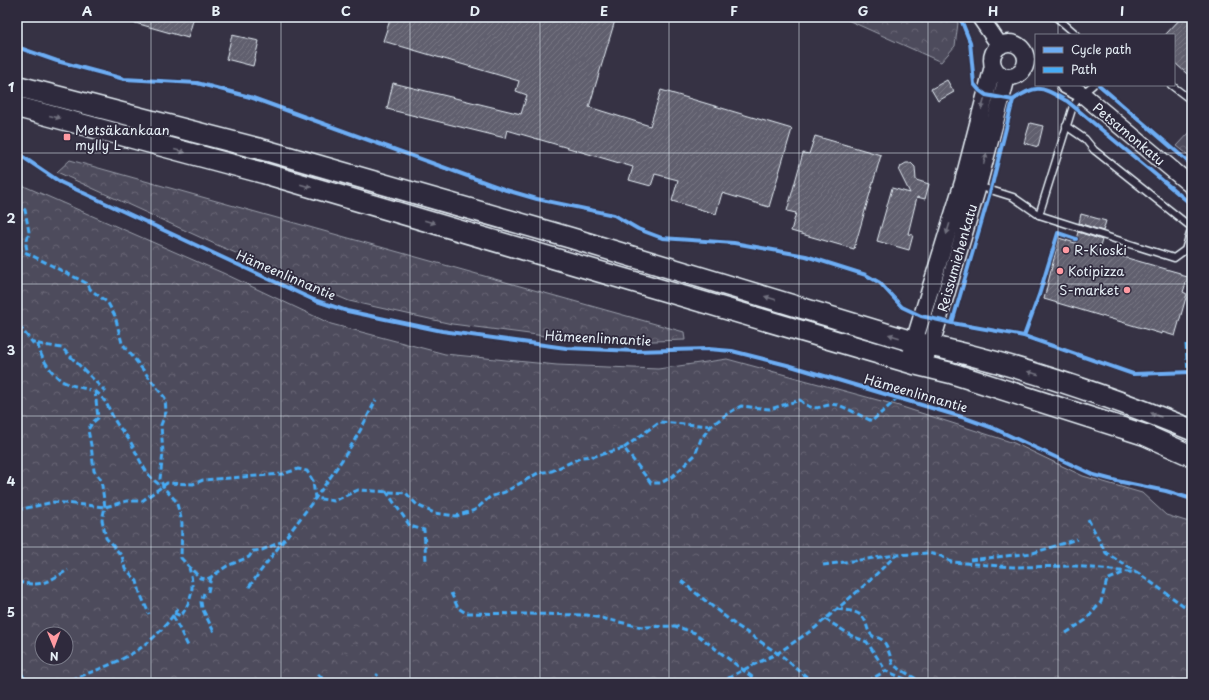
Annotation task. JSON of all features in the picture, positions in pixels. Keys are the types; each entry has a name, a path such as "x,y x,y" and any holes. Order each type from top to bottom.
{"main road":[{"path":"17,86 283,155 571,238 922,343 1068,383 1192,430"},
{"name":"Hämeenlinnantie","path":"17,108 263,173 914,364 952,373 1145,434 1192,456"}],"street":[{"path":"980,17 1000,46"},
{"path":"1006,43 1018,45 1025,54 1031,70 1018,75 1006,77 998,73 993,66 993,54 1000,46 1006,43"},
{"name":"Reissumiehenkatu","path":"970,184 993,66"},
{"name":"Reissumiehenkatu","path":"914,364 911,356 922,343 970,184 1006,77"},
{"name":"Petsamonkatu","path":"1069,86 1087,90 1192,186"}],"lane":[{"path":"1056,17 1076,34"},
{"path":"1172,86 1192,101"},
{"path":"1039,214 1073,106 1087,90"},
{"path":"970,184 1013,197 1039,214 1174,258 1185,250 1191,227 1094,150 1085,139 1066,126"}],"green space":[{"path":"841,17 951,17 958,23 955,46 941,62"},
{"path":"1190,132 1192,132 1192,158 1177,146"},
{"path":"70,160 684,332 685,340 622,342 545,336 452,324 349,301 217,245 57,172"},
{"path":"17,183 223,273 331,324 445,354 557,365 658,369 727,359 896,405 1014,443 1083,476 1142,493 1166,515 1189,522 1192,521 1192,683 17,683"}],"building":[{"path":"125,17 194,17 188,38 125,20"},
{"path":"391,17 616,17 589,107 650,126 661,90 792,129 769,207 722,193 716,214 672,201 678,180 655,174 651,186 629,180 633,167 507,130 505,138 387,109 393,83 521,114 527,95 516,91 519,81 383,41"},
{"path":"1182,17 1192,17 1192,69 1187,74 1175,63 1175,34 1166,34"},
{"path":"232,35 259,41 253,66 226,59"},
{"path":"947,80 954,92 938,101 931,89"},
{"path":"1030,123 1043,126 1038,147 1024,143"},
{"path":"815,136 881,155 854,249 791,231 796,213 787,211 803,153 809,154"},
{"path":"906,163 911,163 915,167 916,180 929,184 925,199 917,197 908,234 913,235 909,250 877,241 892,188 910,193 899,171 901,166"},
{"path":"1081,214 1106,221 1103,231 1079,223"},
{"path":"1078,232 1102,240 1099,250 1180,273 1180,275 1188,277 1183,292 1187,294 1175,336 1162,332 1162,334 1044,299 1059,238 1075,243"}],"marked path":[{"path":"17,203 25,210 29,232 26,245 28,255"},
{"path":"17,248 88,284 90,289 108,303 115,316 122,343 165,398 166,412 161,425 163,453 160,479 164,488 176,501 180,514 182,523 181,558 200,578 207,579 227,566 249,557 253,551 262,550 281,542"},
{"path":"19,326 33,343 62,348 106,392"},
{"path":"17,391 18,336"},
{"path":"38,344 43,359 58,378 68,384 90,390"},
{"path":"1186,344 1188,372"},
{"path":"95,391 98,418 92,423 88,430 94,471 100,478 102,486 105,507 102,520 106,538 122,556 125,568 137,581 140,593 149,614"},
{"path":"95,391 106,403 117,424 130,441 147,472 162,486"},
{"path":"17,510 54,502 105,507 127,501 142,501 167,483 193,484 203,480 283,474 298,469 307,471 313,481 315,498 334,501 358,490 406,493 417,505 434,513 456,516 475,510 490,497 505,492 538,473 552,471 582,457 595,456 624,448 651,483 661,483 673,476 695,455 701,439 711,426 741,406 770,409 800,400 806,405 815,408 828,405 838,405 872,421 897,399"},
{"path":"249,587 342,460 357,436 376,400"},
{"path":"624,448 659,422 711,426"},
{"path":"386,491 410,526 424,530 426,560"},
{"path":"1088,519 1106,553 1136,572"},
{"path":"970,560 1033,553 1077,539"},
{"path":"823,565 896,555 928,553 941,556 951,562 1013,567 1075,566 1138,573 1187,608 1192,614"},
{"path":"720,683 778,653 815,628 866,584 896,555"},
{"path":"174,613 181,616 190,599 192,581 189,568"},
{"path":"17,582 39,584 55,578 68,570"},
{"path":"1066,633 1086,620 1101,602 1107,580 1123,573"},
{"path":"208,592 211,577"},
{"path":"681,581 733,623 783,657 814,683"},
{"path":"204,593 201,602 202,608 214,632"},
{"path":"451,593 458,608 466,613 587,615 642,627 675,626 695,633 760,683"},
{"path":"63,683 98,670 128,656 141,648 154,637 178,608"},
{"path":"837,609 858,613 864,619 870,634 885,643 893,665 923,683"},
{"path":"173,616 189,648"},
{"path":"825,619 852,636 867,642 886,671"},
{"path":"17,666 27,683"},
{"path":"870,683 871,679 886,671 905,679 909,683"},
{"path":"318,674 327,683"},
{"path":"371,683 378,674"}],"cycle path":[{"path":"960,17 970,42 974,84 979,90 986,95 1013,100 1034,89 1045,90 1058,96 1067,101 1192,205"},
{"path":"17,47 57,61 124,79 197,83 250,97 506,190 537,199 614,215 638,229 662,238 734,243 806,256 866,275 880,283 902,307 921,316 1024,336 1133,374 1192,372"},
{"path":"1100,86 1192,165"},
{"path":"952,323 991,189 1013,100"},
{"path":"17,153 60,182 314,300 347,311 442,331 566,348 635,351 708,349 732,351 791,366 965,418 993,428 1094,475 1166,491 1192,499"},
{"path":"1024,336 1039,295 1058,233 1076,239"}],"place":[{"name":"Metsäkankaan mylly L","path":"67,137"},
{"name":"R-Kioski","path":"1066,250"},
{"name":"Kotipizza","path":"1060,271"},
{"name":"S-market","path":"1127,290"}]}
